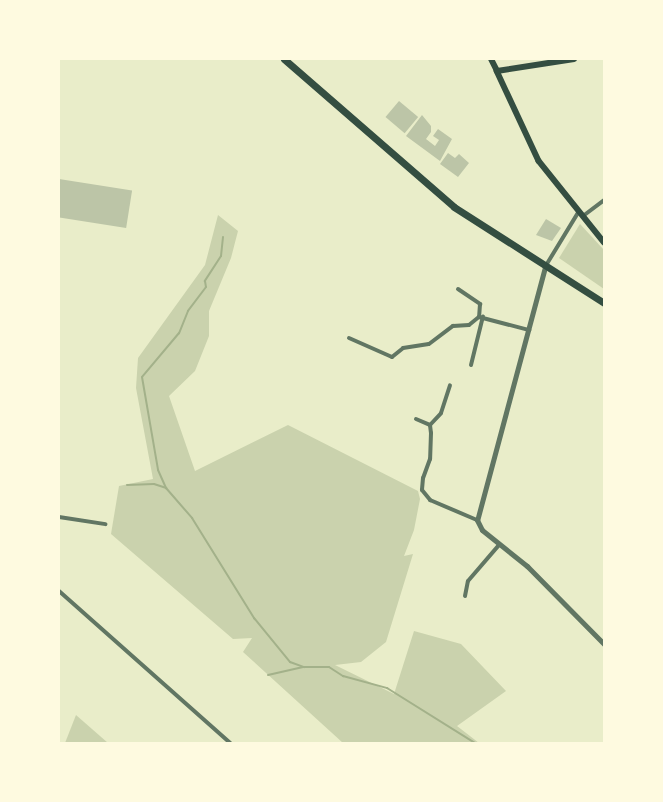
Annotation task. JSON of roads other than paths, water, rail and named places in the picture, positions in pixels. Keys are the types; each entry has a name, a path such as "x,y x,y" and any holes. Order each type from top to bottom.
{"highway":[{"path":"284,59 454,207 604,303"}],"main road":[{"path":"491,59 539,161 604,242"},
{"path":"497,71 574,59"}],"street":[{"path":"477,520 545,267 581,214 604,200"},
{"path":"458,289 480,304 481,317 471,365"},
{"path":"349,338 392,357 404,348 429,344 453,326 469,325 481,317 529,330"},
{"path":"450,385 441,413 430,425 430,459 422,478 422,490 430,500 477,520 482,530 532,571 604,644"},
{"path":"416,419 430,425"},
{"path":"59,517 105,524"},
{"path":"465,596 468,581 499,544"},
{"path":"59,591 230,743"}],"waterway":[{"path":"223,237 221,256 205,281 206,287 188,311 179,333 142,377 158,470 166,488 192,518 254,618 290,662 304,667 329,667 343,676 387,688 475,743"},
{"path":"127,485 154,484 166,488"},
{"path":"268,675 303,667"}]}
